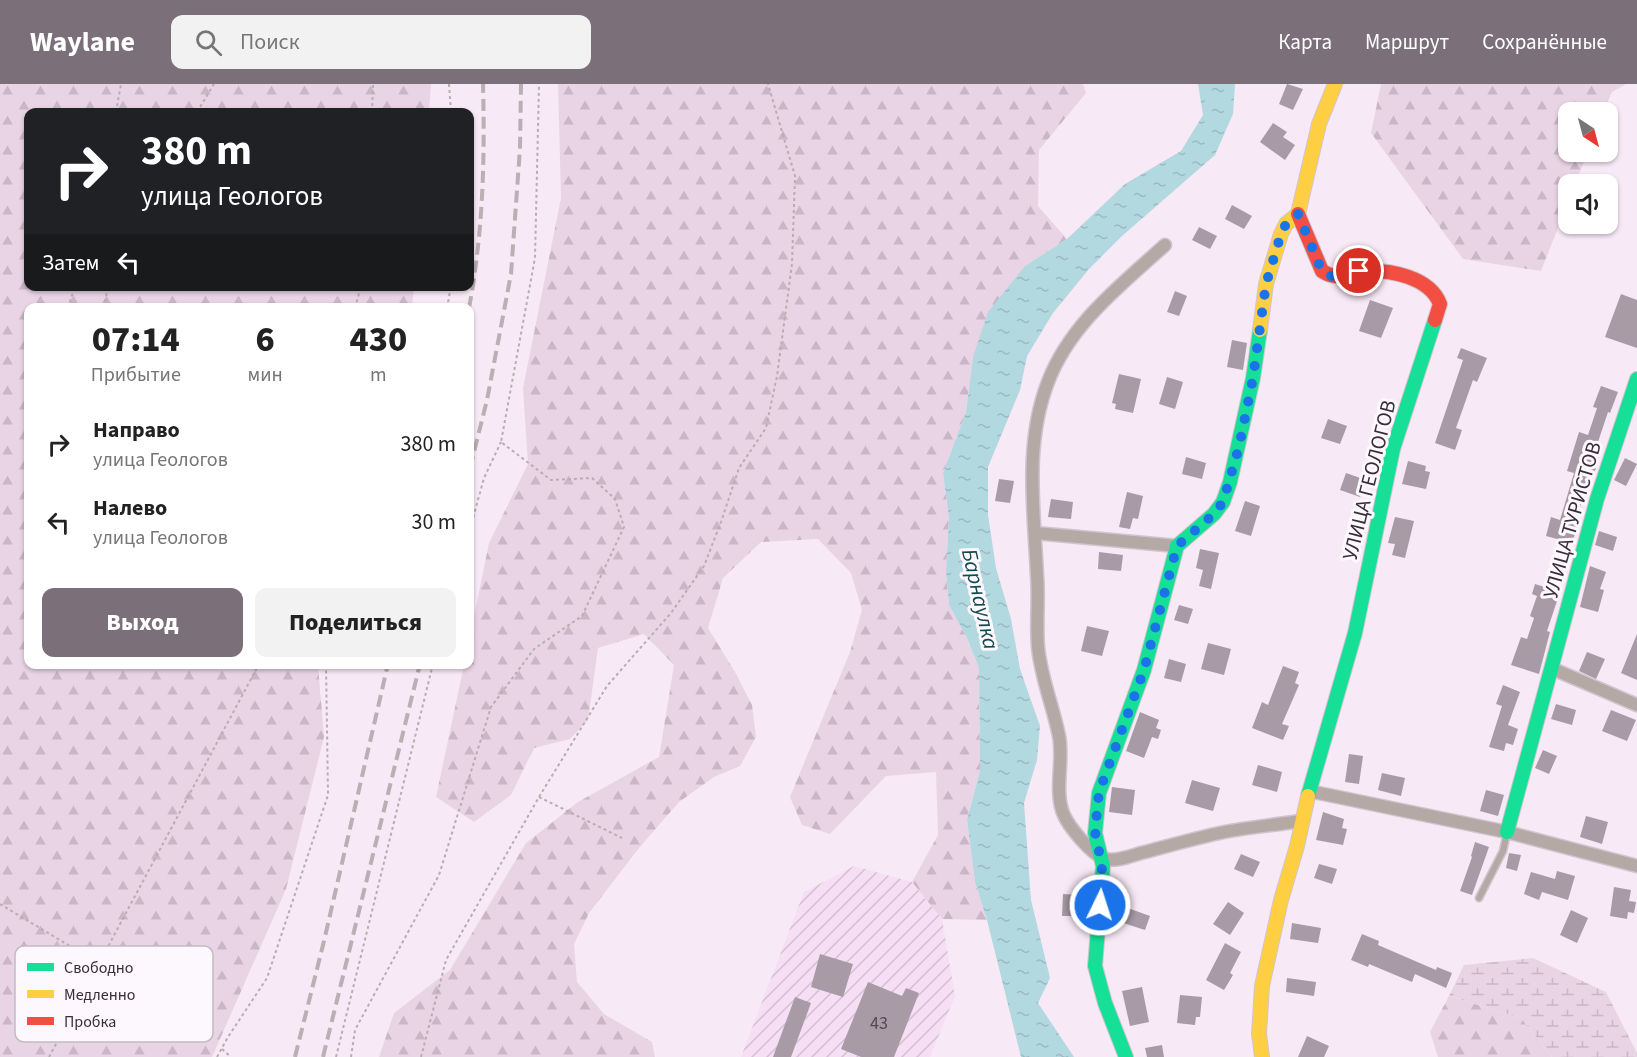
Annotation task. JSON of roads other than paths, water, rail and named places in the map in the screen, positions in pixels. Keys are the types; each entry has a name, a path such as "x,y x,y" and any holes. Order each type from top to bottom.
{"street":[{"path":"1126,1057 1105,1003 1095,966 1102,866 1095,832 1099,792 1144,670 1177,546 1214,514 1223,502 1239,447 1253,378 1266,284 1281,234 1286,224 1298,214 1319,124 1335,84"},
{"name":"УЛИЦА ГЕОЛОГОВ","path":"1262,1057 1259,1034 1262,986 1281,900 1297,846 1309,791 1355,633 1393,449 1440,304 1430,288 1416,281 1388,273 1359,271 1337,278 1329,277 1322,271 1298,214"},
{"path":"1165,245 1101,303 1071,340 1058,359 1048,382 1037,419 1032,465 1032,503 1039,605 1038,647 1060,738 1060,802 1075,832 1107,860 1224,832 1301,821"},
{"name":"УЛИЦА ТУРИСТОВ","path":"1508,832 1597,500 1636,383"},
{"path":"1035,533 1177,546"},
{"path":"1553,669 1637,705"},
{"path":"1309,791 1508,832 1637,866"}],"lane":[{"path":"1479,898 1503,850 1508,832"}],"water":[{"name":"Барнаулка","path":"1198,84 1235,84 1233,114 1215,155 1122,236 1089,269 1053,313 1027,356 1020,390 988,467 988,515 996,568 1011,619 1020,669 1040,726 1037,760 1024,803 1031,900 1050,978 1038,1003 1074,1057 1021,1057 987,920 975,882 967,820 980,771 979,668 967,638 949,605 946,571 949,518 943,473 966,412 973,357 988,312 1025,266 1067,239 1125,184 1181,151 1203,115"}],"railway":[{"path":"474,280 482,196 483,84"},
{"path":"474,452 487,400 511,274 520,148 521,84"},
{"path":"470,303 472,291"},
{"path":"295,1057 387,669"},
{"path":"323,1057 419,669"}]}
